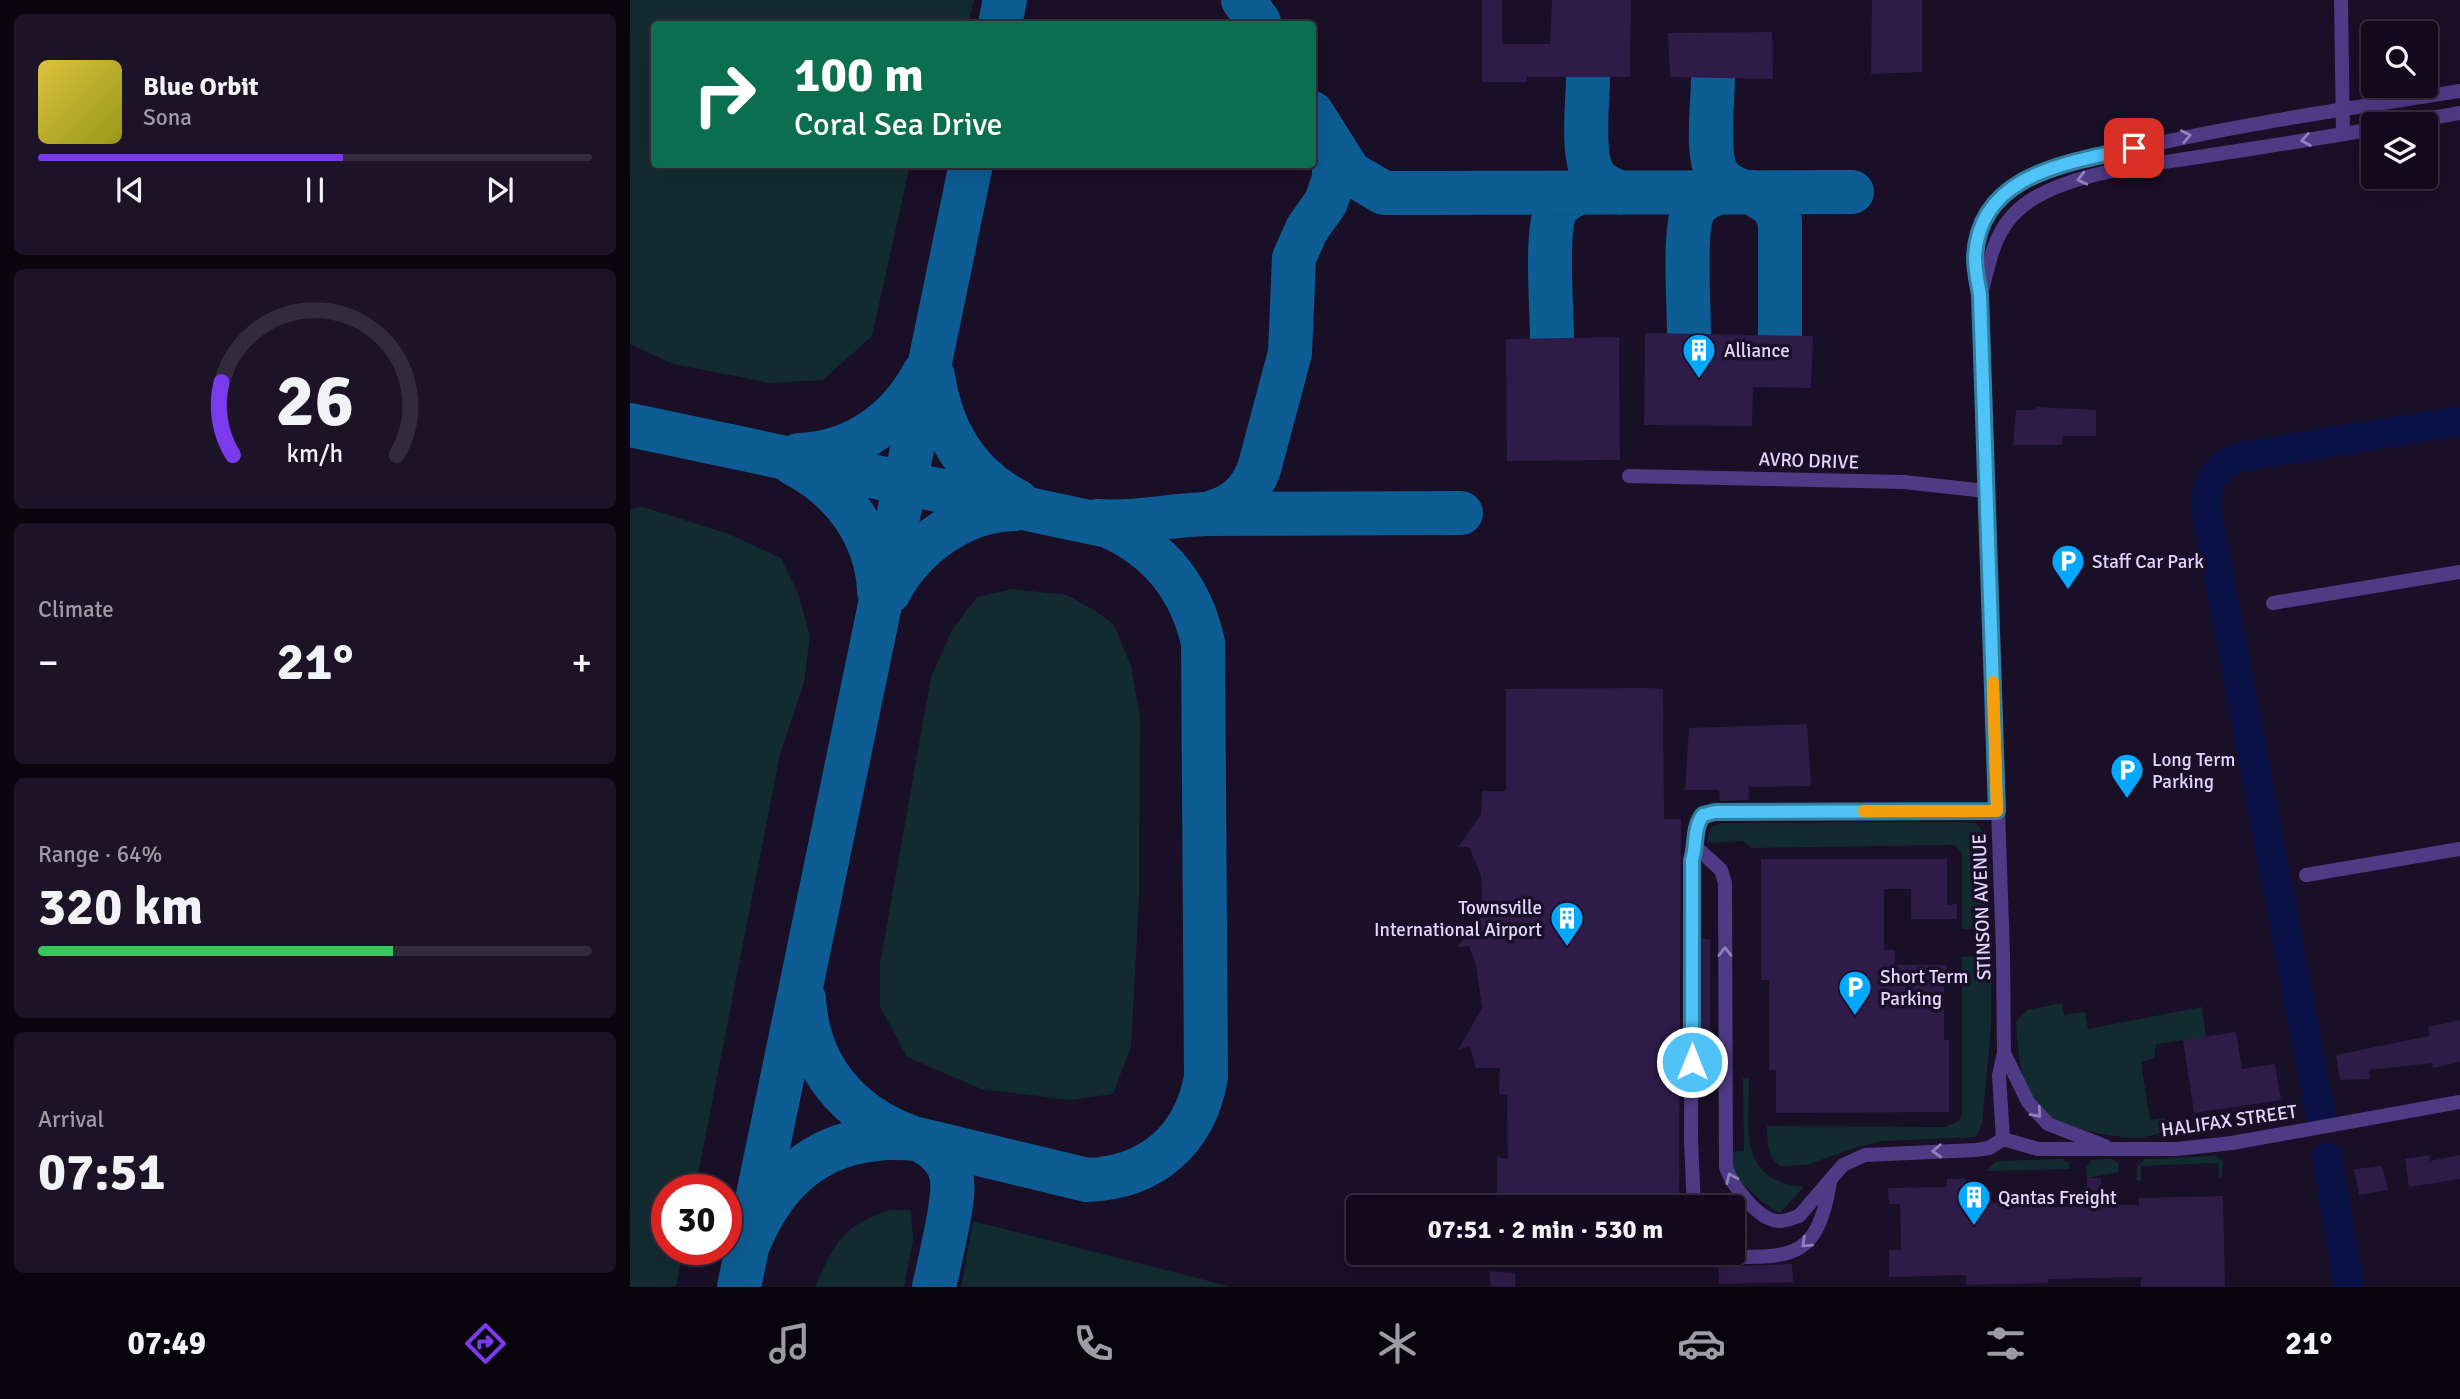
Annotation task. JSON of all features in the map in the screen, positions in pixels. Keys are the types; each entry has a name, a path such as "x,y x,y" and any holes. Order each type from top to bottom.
{"street":[{"path":"2341,0 2343,134"},
{"path":"1980,295 1975,261 1983,225 1993,206 2021,181 2062,165 2182,137 2460,91"},
{"path":"2438,117 2460,113"},
{"path":"1980,295 1994,242 2004,225 2035,196 2059,185 2161,163 2361,131"},
{"name":"STINSON AVENUE","path":"1980,295 2004,1053 1999,1075 2003,1139"},
{"name":"AVRO DRIVE","path":"1629,476 1904,482 1986,491"},
{"path":"2273,603 2460,572"},
{"path":"1693,1195 1691,1140 1692,860 1699,821 1703,815 1715,812 1997,811"},
{"path":"1696,847 1721,870 1725,883 1726,1154 1728,1175 1737,1191 1768,1219 1779,1222 1799,1216 1843,1165 1865,1155 1976,1150 1989,1147 2003,1139"},
{"path":"2306,875 2460,849"},
{"path":"2004,1053 2028,1102 2048,1124 2106,1147"},
{"name":"HALIFAX STREET","path":"2003,1139 2038,1149 2177,1149 2232,1143 2460,1102"},
{"path":"1745,1257 1782,1256 1799,1250 1815,1234 1826,1207 1830,1181"}],"green space":[{"path":"630,0 974,0 969,21 651,21 651,168 909,168 872,336 823,380 770,383 673,364 630,344"},
{"path":"643,507 729,534 781,558 798,593 810,636 804,682 780,754 698,1174 651,1174 651,1265 680,1265 676,1287 630,1287 630,509"},
{"path":"1012,589 1067,595 1097,612 1114,625 1131,666 1140,716 1139,899 1131,1046 1113,1094 1070,1100 981,1089 907,1057 880,1006 880,964 931,677 952,630 977,597"},
{"path":"1721,823 1976,823 1985,835 1988,917 1984,924 1974,928 1962,929 1962,857 1960,850 1954,845 1752,848 1743,841 1707,843 1710,828"},
{"path":"1985,956 1991,959 1991,1029 1982,1124 1976,1137 1883,1141 1857,1147 1807,1165 1780,1166 1775,1162 1769,1148 1767,1126 1945,1127 1959,1121 1962,1114 1962,957"},
{"path":"2062,1003 2064,1015 2085,1012 2088,1029 2202,1007 2206,1037 2156,1044 2154,1058 2141,1062 2150,1120 2166,1118 2165,1130 2137,1138 2108,1135 2061,1122 2045,1113 2034,1102 2021,1069 2016,1022 2027,1010"},
{"path":"1743,1078 1749,1078 1749,1133 1751,1149 1757,1163 1767,1174 1782,1183 1804,1187 1780,1213 1747,1187 1732,1167 1732,1152 1744,1151"},
{"path":"2217,1156 2223,1162 2222,1178 2219,1179 2218,1163 2141,1166 2141,1181 2136,1180 2137,1167 2145,1159"},
{"path":"2062,1159 2069,1163 2070,1169 1986,1171 1997,1161"},
{"path":"2112,1159 2119,1164 2119,1172 2087,1178 2086,1168 2091,1160"},
{"path":"890,1210 911,1210 913,1240 904,1287 815,1287 828,1258 842,1238 861,1222"},
{"path":"973,1221 1232,1287 961,1287"}],"building":[{"path":"1482,0 1502,0 1502,44 1550,44 1552,0 1631,0 1630,77 1527,77 1527,82 1482,82"},
{"path":"1872,0 1922,0 1922,72 1871,74"},
{"path":"1772,32 1773,79 1670,77 1668,33"},
{"name":"Alliance","path":"1645,333 1813,336 1811,388 1753,387 1752,426 1644,425"},
{"path":"1619,337 1620,460 1507,461 1506,339"},
{"path":"2036,407 2096,410 2096,436 2062,436 2062,445 2013,445 2016,410 2035,410"},
{"name":"Townsville International Airport","path":"1506,689 1663,689 1664,819 1681,819 1679,1195 1497,1195 1497,1157 1508,1159 1507,1095 1499,1094 1500,1068 1476,1068 1470,1046 1458,1050 1482,1008 1476,965 1469,946 1457,947 1476,924 1482,900 1481,875 1469,847 1458,847 1481,814 1482,791 1506,791"},
{"path":"1807,724 1811,786 1749,787 1748,800 1720,801 1719,790 1685,790 1689,728"},
{"name":"Short Term Parking","path":"1761,859 1947,859 1947,905 1957,904 1957,919 1911,919 1911,889 1884,889 1884,950 1895,950 1895,965 1947,965 1947,980 1944,980 1944,1040 1949,1040 1949,1112 1776,1113 1776,1070 1769,1070 1769,980 1761,980"},
{"path":"1701,939 1710,939 1710,1087 1701,1087"},
{"path":"2460,1020 2460,1062 2433,1068 2432,1063 2369,1070 2370,1079 2340,1080 2336,1055 2429,1036 2428,1027"},
{"path":"2236,1032 2242,1069 2275,1064 2281,1100 2194,1113 2183,1040"},
{"path":"2429,1155 2430,1161 2460,1155 2460,1179 2409,1187 2405,1159"},
{"path":"2382,1166 2388,1190 2359,1195 2354,1169"},
{"path":"2087,1178 2101,1178 2102,1205 2139,1205 2139,1198 2223,1196 2225,1287 2141,1287 2141,1277 2048,1279 2048,1283 1966,1285 1966,1275 1889,1277 1889,1250 1901,1250 1900,1204 1889,1204 1888,1188 1947,1187 1947,1179 1966,1179 1966,1204 2046,1202 2047,1207 2087,1206"},
{"path":"1792,1264 1793,1282 1719,1284 1719,1267"},
{"path":"1490,1271 1515,1273 1515,1287 1490,1287"}],"waterway":[{"path":"2320,1113 2206,499 2214,476 2225,465 2240,457 2460,421"},
{"path":"2327,1157 2349,1287"}],"taxiway":[{"path":"1001,21 1005,0"},
{"path":"1243,0 1258,21"},
{"path":"1588,77 1586,142 1590,166 1599,181 1621,193"},
{"path":"1713,78 1711,140 1714,164 1722,180 1744,192"},
{"path":"1316,119 1350,173 1384,193 1852,192"},
{"path":"1207,514 1225,508 1239,499 1259,469 1290,353 1294,258 1307,229 1326,202 1334,178 1334,158 1328,139"},
{"path":"739,1287 970,168"},
{"path":"1689,334 1688,255 1692,214 1700,203 1721,192"},
{"path":"1751,192 1773,206 1780,221 1780,335"},
{"path":"1552,338 1550,251 1553,218 1559,205 1579,193"},
{"path":"799,455 838,448 873,431 902,406 924,373"},
{"path":"933,376 942,415 959,449 983,478 1017,501"},
{"path":"630,425 1108,526 1143,546 1170,572 1190,605 1203,643 1206,1077 1192,1119 1180,1137 1150,1163 1131,1172 1110,1178 1087,1180 917,1139 860,1141 813,1160 793,1176 776,1195 748,1245"},
{"path":"794,464 827,486 854,516 872,551 879,591"},
{"path":"889,592 911,560 941,534 976,516 1015,509"},
{"path":"1097,521 1207,514 1461,513"},
{"path":"804,999 807,1024 814,1046 835,1085 868,1115 910,1137"},
{"path":"922,1141 943,1158 952,1178 950,1214 934,1287"}],"slow traffic":[{"path":"1864,811 1997,811 1993,682"}],"place":[{"name":"Alliance","path":"1699,380"},
{"name":"Staff Car Park","path":"2068,591"},
{"name":"Long Term Parking","path":"2127,800"},
{"name":"Townsville International Airport","path":"1567,948"},
{"name":"Short Term Parking","path":"1855,1017"},
{"name":"Qantas Freight","path":"1974,1227"}],"route":[{"path":"1692,1062 1692,860 1696,847 1696,828 1703,815 1715,812 1997,811 1980,295 1975,261 1977,243 1993,206 2021,181 2062,165 2134,148"}]}
